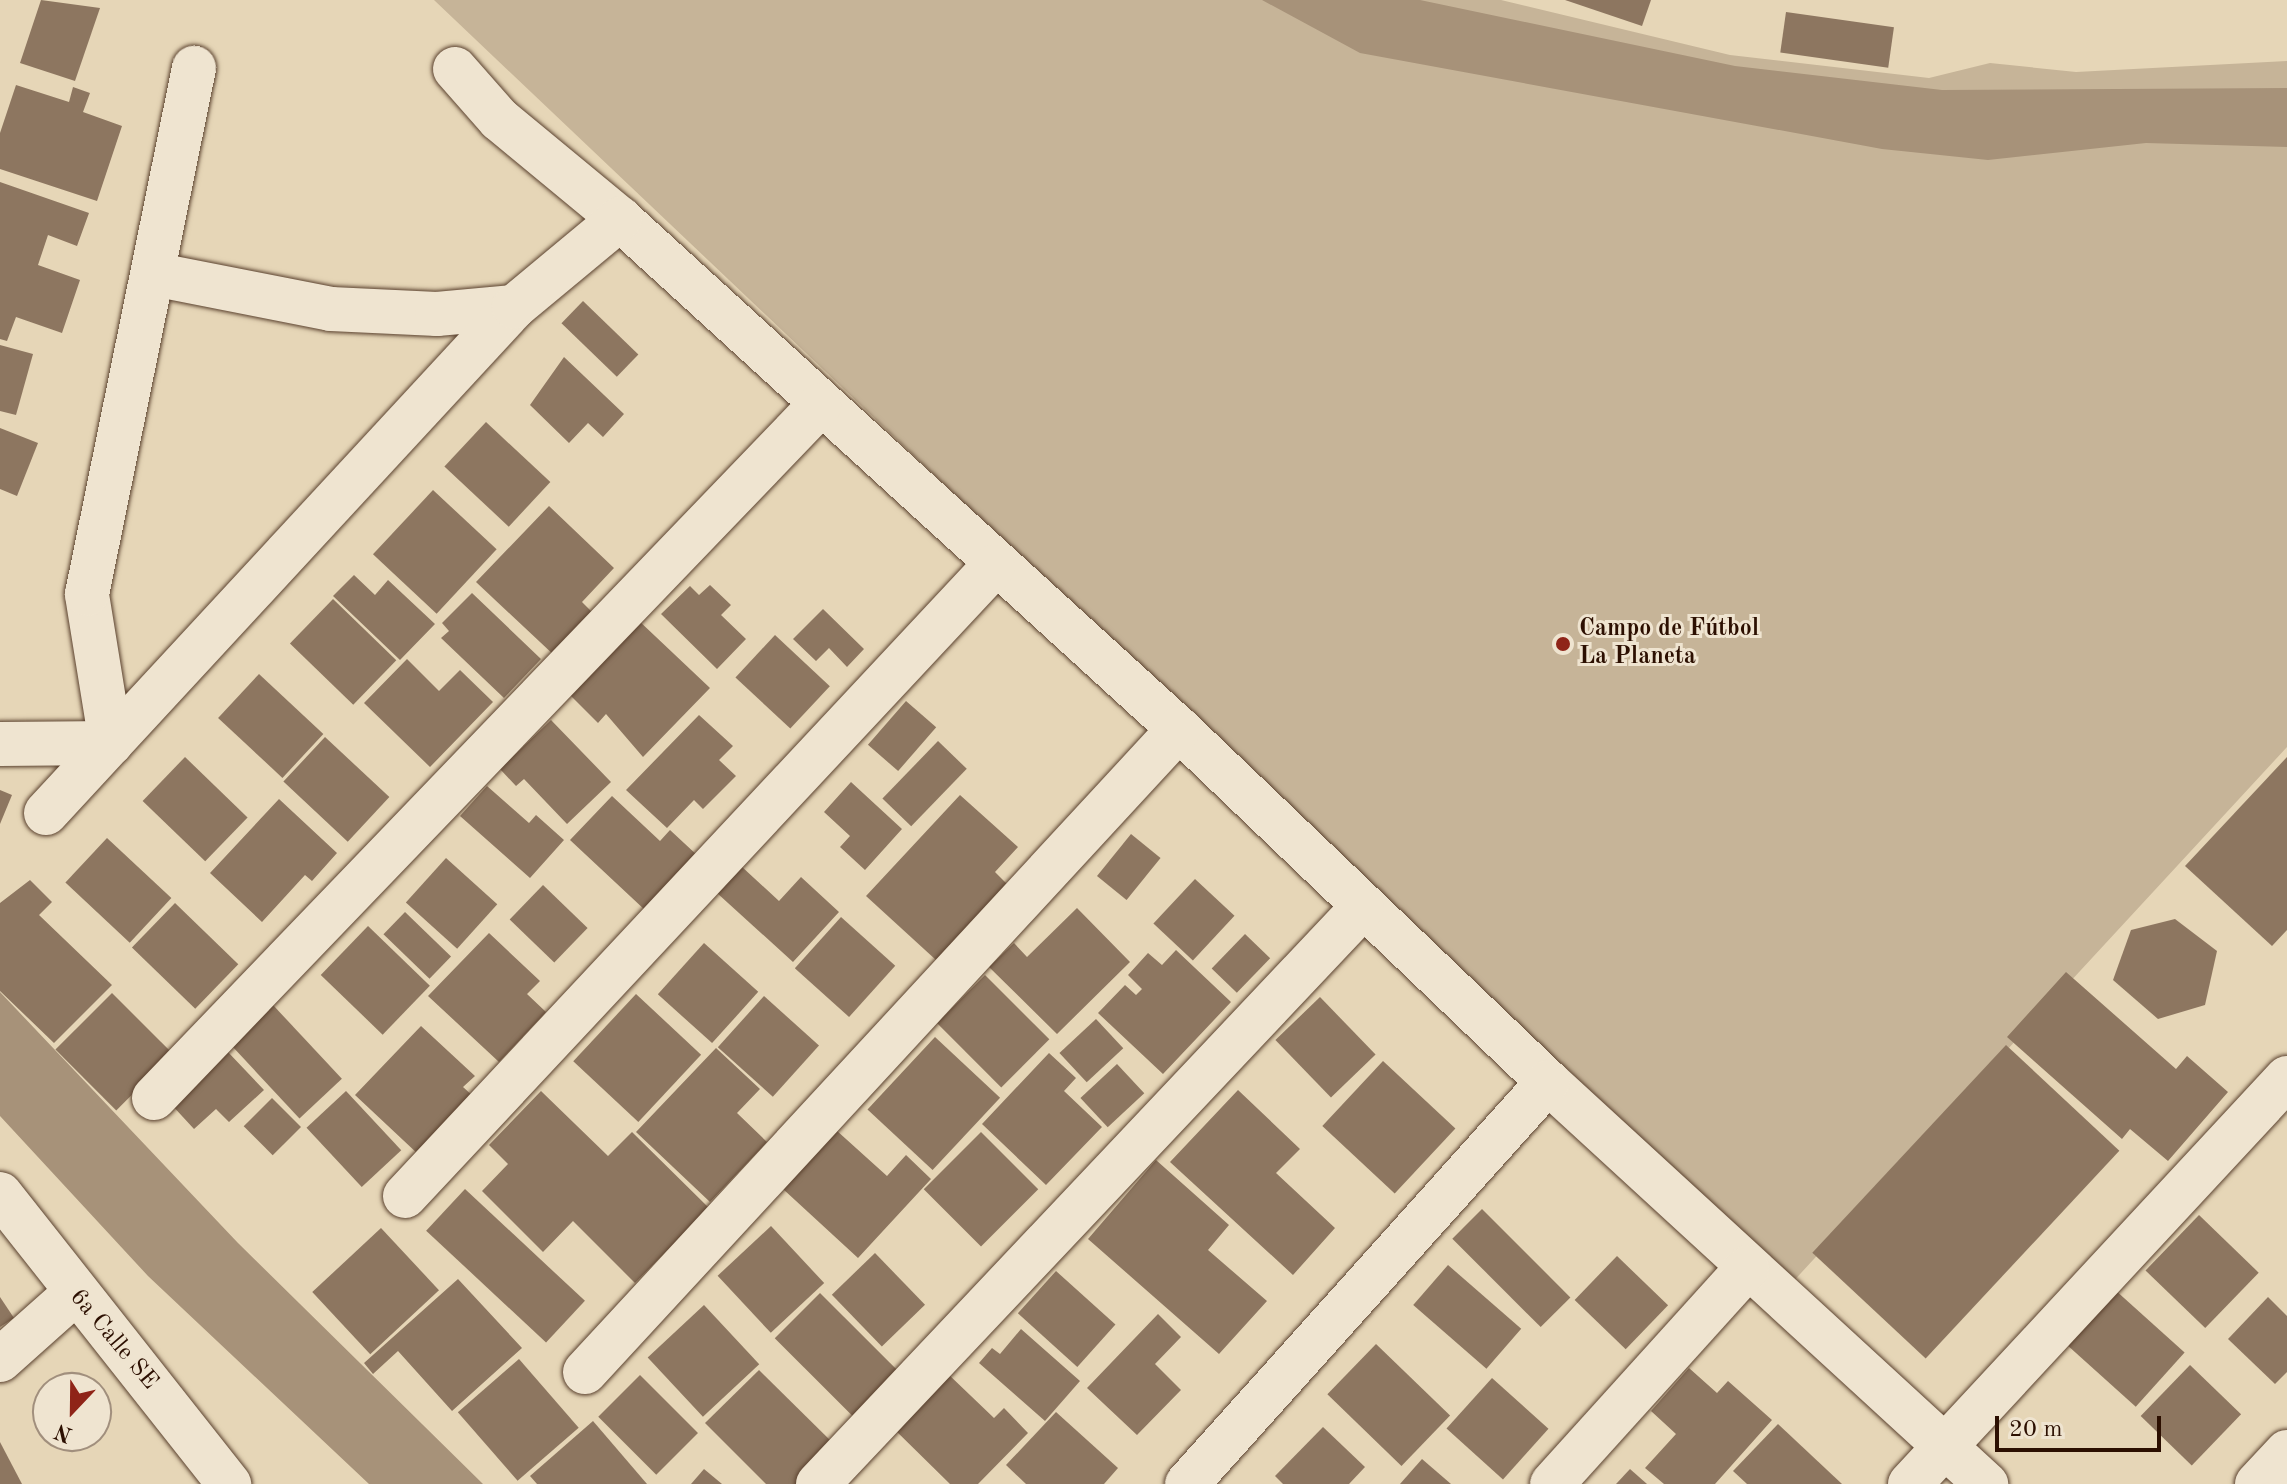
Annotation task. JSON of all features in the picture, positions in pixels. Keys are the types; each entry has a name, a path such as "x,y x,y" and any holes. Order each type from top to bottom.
{"street":[{"path":"111,743 87,594 194,68"},
{"path":"455,69 499,119 620,219 993,567 1179,729 1362,908 1747,1268 1947,1444 1986,1484"},
{"path":"46,813 514,307 620,219"},
{"path":"153,274 331,309 437,314 514,307"},
{"path":"154,1098 819,406"},
{"path":"405,1196 993,567"},
{"path":"585,1372 1179,729"},
{"path":"0,744 111,743"},
{"path":"818,1484 1362,908"},
{"path":"1910,1484 2287,1078"},
{"path":"1187,1484 1548,1082"},
{"name":"6a Calle SE","path":"0,1194 74,1294 229,1484"},
{"path":"1552,1484 1747,1268"},
{"path":"0,1360 74,1294"},
{"path":"2257,1484 2287,1452"}],"shaded area":[{"path":"434,0 1501,0 1730,55 1929,78 1990,63 2076,72 2287,61 2287,747 1789,1286"},
{"path":"1262,0 1420,0 1735,66 1942,90 2287,88 2287,147 2146,143 1988,160 1882,149 1360,53"},
{"path":"0,992 238,1243 483,1484 369,1484 148,1276 0,1116"}],"building":[{"path":"41,0 100,8 75,81 20,63"},
{"path":"1565,0 1651,0 1642,26"},
{"path":"1786,12 1894,27 1888,68 1780,53"},
{"path":"16,85 69,102 73,87 90,93 83,112 122,126 97,201 0,169 0,133"},
{"path":"0,182 89,213 77,246 48,235 38,265 80,280 62,333 16,317 7,341 0,339"},
{"path":"583,301 638,354 617,377 561,323"},
{"path":"0,345 33,354 16,415 0,411"},
{"path":"564,357 624,414 603,437 588,423 569,443 530,405"},
{"path":"486,422 550,482 509,527 444,467"},
{"path":"0,428 38,443 17,496 0,489"},
{"path":"433,490 497,549 437,614 373,554"},
{"path":"549,506 614,568 582,602 595,615 556,657 476,582"},
{"path":"354,575 375,595 388,580 435,624 400,660 333,596"},
{"path":"710,585 731,605 721,615 746,639 717,669 661,614 690,586 699,595"},
{"path":"472,593 541,659 504,698 441,638 449,631 442,623"},
{"path":"333,599 396,660 353,705 290,644"},
{"path":"823,609 864,649 847,667 829,648 816,661 793,639"},
{"path":"637,619 710,688 643,757 606,714 598,723 567,692"},
{"path":"775,635 830,686 790,729 735,677"},
{"path":"407,659 439,691 460,670 493,702 430,767 364,703"},
{"path":"259,674 323,734 282,778 218,718"},
{"path":"906,701 936,727 898,771 868,745"},
{"path":"699,715 733,746 719,760 736,776 703,809 694,800 667,828 626,790"},
{"path":"551,720 611,782 567,824 524,779 516,786 500,769"},
{"path":"325,737 389,797 348,842 283,782"},
{"path":"938,741 967,769 911,826 882,799"},
{"path":"185,757 248,817 205,861 143,801"},
{"path":"2287,757 2287,930 2272,946 2185,866"},
{"path":"851,782 902,829 865,870 840,847 850,836 824,812"},
{"path":"487,786 529,823 536,815 564,840 530,878 460,816"},
{"path":"0,790 12,795 0,824"},
{"path":"960,795 1018,847 995,872 1007,884 936,960 866,896"},
{"path":"612,796 660,841 670,830 698,856 646,911 570,840"},
{"path":"279,799 337,853 312,881 305,875 262,922 210,873"},
{"path":"1131,834 1161,858 1127,900 1097,876"},
{"path":"107,838 171,898 130,943 65,883"},
{"path":"446,858 497,904 457,949 406,903"},
{"path":"741,866 779,901 801,877 839,912 793,962 717,893"},
{"path":"1195,879 1234,916 1193,960 1153,924"},
{"path":"30,880 52,902 39,915 112,985 54,1043 0,991 0,903"},
{"path":"543,885 588,928 554,963 510,920"},
{"path":"175,903 238,964 195,1009 132,948"},
{"path":"1077,908 1130,962 1057,1034 989,967 1014,943 1027,957"},
{"path":"405,912 451,956 430,979 383,934"},
{"path":"841,917 895,966 849,1017 795,968"},
{"path":"2175,919 2217,951 2205,1005 2158,1019 2113,980 2131,930"},
{"path":"368,926 430,986 383,1035 321,975"},
{"path":"489,933 540,981 527,994 546,1012 499,1062 428,996"},
{"path":"1245,934 1270,958 1237,993 1212,969"},
{"path":"704,943 758,992 712,1043 658,994"},
{"path":"1176,950 1231,1002 1163,1074 1098,1013 1125,985 1136,995 1142,989 1128,975 1148,953 1162,965"},
{"path":"2066,972 2176,1069 2187,1056 2228,1092 2168,1161 2130,1129 2122,1139 2007,1037"},
{"path":"985,975 1049,1039 1001,1087 937,1023"},
{"path":"112,993 173,1054 116,1110 55,1050"},
{"path":"636,994 701,1055 638,1122 573,1061"},
{"path":"764,996 819,1046 773,1097 718,1047"},
{"path":"1320,997 1376,1055 1331,1098 1275,1040"},
{"path":"273,1005 342,1079 299,1118 231,1045"},
{"path":"1096,1019 1123,1048 1087,1082 1059,1053"},
{"path":"421,1026 475,1076 463,1087 474,1097 419,1155 355,1095"},
{"path":"935,1037 1000,1098 933,1170 867,1109"},
{"path":"2006,1045 2119,1151 1926,1358 1812,1253"},
{"path":"716,1048 760,1089 737,1113 767,1142 710,1202 636,1132"},
{"path":"227,1051 264,1090 229,1122 216,1109 194,1129 170,1103"},
{"path":"1049,1053 1076,1078 1064,1091 1102,1127 1046,1185 982,1124"},
{"path":"1383,1061 1455,1129 1395,1194 1322,1126"},
{"path":"1117,1064 1144,1093 1108,1127 1080,1098"},
{"path":"1238,1090 1300,1149 1276,1173 1335,1228 1293,1275 1170,1162"},
{"path":"346,1091 401,1150 362,1187 307,1128"},
{"path":"541,1091 608,1156 632,1132 709,1208 635,1283 573,1221 543,1252 482,1191 508,1164 489,1145"},
{"path":"272,1098 301,1127 273,1155 244,1126"},
{"path":"836,1130 887,1176 906,1155 931,1179 858,1258 783,1189"},
{"path":"981,1132 1038,1189 981,1247 924,1189"},
{"path":"1156,1160 1229,1225 1208,1250 1267,1301 1219,1354 1088,1239"},
{"path":"465,1189 585,1301 546,1343 426,1231"},
{"path":"1482,1209 1570,1297 1541,1327 1452,1239"},
{"path":"2199,1215 2259,1273 2205,1328 2146,1270"},
{"path":"771,1226 824,1283 771,1333 718,1276"},
{"path":"381,1228 439,1290 370,1354 312,1292"},
{"path":"875,1253 925,1305 882,1346 832,1295"},
{"path":"1617,1256 1668,1305 1626,1349 1575,1300"},
{"path":"1448,1265 1521,1329 1486,1369 1413,1305"},
{"path":"1056,1271 1115,1325 1077,1367 1018,1313"},
{"path":"458,1279 522,1348 452,1411 398,1351 373,1374 364,1363"},
{"path":"2114,1289 2185,1353 2136,1407 2065,1343"},
{"path":"820,1293 901,1374 855,1419 775,1338"},
{"path":"0,1297 14,1318 0,1327"},
{"path":"2268,1297 2287,1316 2287,1372 2275,1384 2228,1339"},
{"path":"704,1305 759,1364 703,1417 648,1358"},
{"path":"1158,1314 1181,1337 1155,1364 1181,1390 1137,1435 1087,1388"},
{"path":"1021,1329 1080,1381 1045,1421 979,1363 992,1348 1000,1354"},
{"path":"1376,1344 1450,1416 1401,1466 1327,1394"},
{"path":"519,1359 579,1428 518,1481 458,1412"},
{"path":"2190,1365 2241,1414 2192,1465 2141,1416"},
{"path":"1689,1368 1717,1393 1728,1381 1772,1420 1715,1484 1664,1484 1645,1468 1676,1434 1651,1411"},
{"path":"759,1370 836,1446 797,1484 766,1484 705,1423"},
{"path":"947,1373 994,1418 1004,1408 1028,1433 978,1484 950,1484 892,1427"},
{"path":"640,1375 698,1433 656,1475 598,1417"},
{"path":"1492,1378 1548,1429 1503,1479 1446,1429"},
{"path":"1056,1412 1118,1468 1104,1484 1026,1484 1006,1465"},
{"path":"593,1421 647,1484 537,1484 530,1476"},
{"path":"1778,1424 1842,1484 1747,1484 1733,1471"},
{"path":"1323,1427 1365,1467 1349,1484 1283,1484 1275,1476"},
{"path":"0,1442 22,1484 0,1484"},
{"path":"1422,1459 1451,1484 1400,1484"},
{"path":"704,1469 722,1484 691,1484"},
{"path":"1630,1469 1647,1484 1616,1484"}],"place":[{"name":"Campo de Fútbol La Planeta","path":"1563,644"}]}
